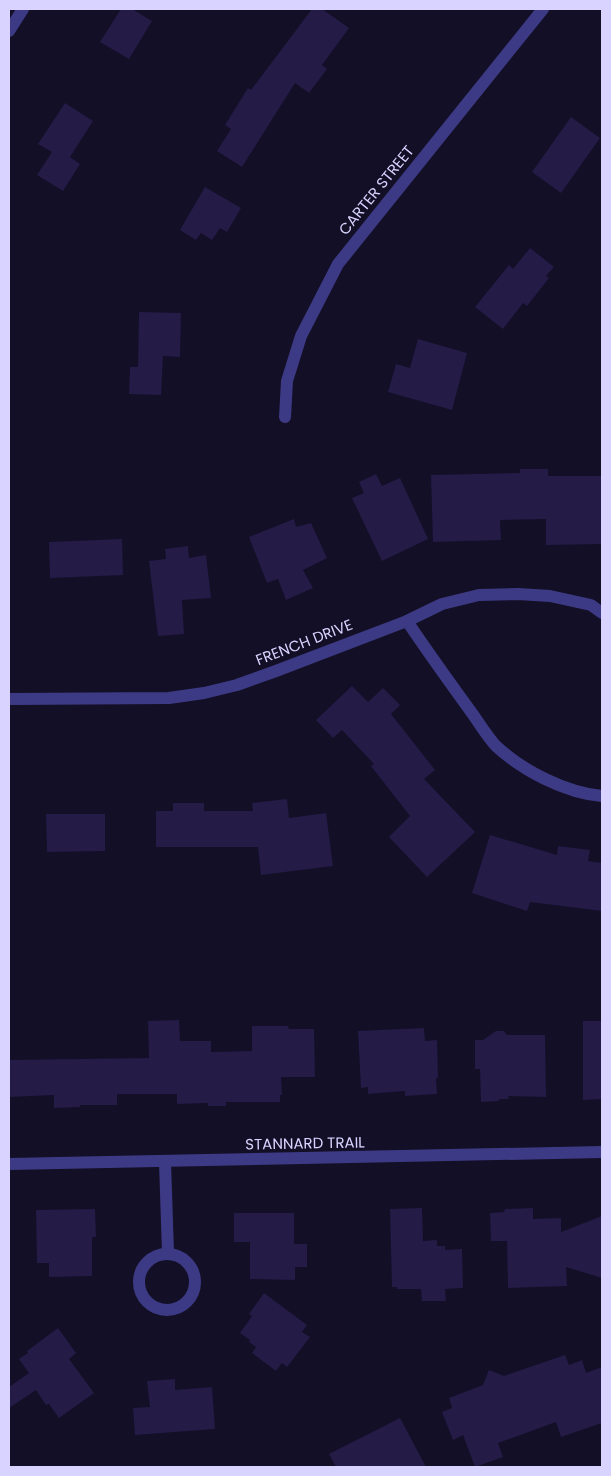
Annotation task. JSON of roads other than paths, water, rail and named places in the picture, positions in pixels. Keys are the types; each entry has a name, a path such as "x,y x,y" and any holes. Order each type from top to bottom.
{"street":[{"path":"9,31 23,9"},
{"name":"CARTER STREET","path":"285,417 287,381 301,336 338,264 543,9"},
{"name":"FRENCH DRIVE","path":"9,698 168,698 237,685 407,620 442,604 480,595 518,594 550,596 591,605 602,613"},
{"path":"407,620 496,745 520,764 543,778 572,789 602,796"},
{"name":"STANNARD TRAIL","path":"9,1164 602,1152"},
{"path":"165,1162 168,1254"},
{"path":"168,1254 181,1257 189,1263 194,1273 195,1283 193,1294 187,1301 171,1310 164,1310 155,1307 142,1295 139,1286 139,1276 149,1260 158,1255 168,1254"}]}
